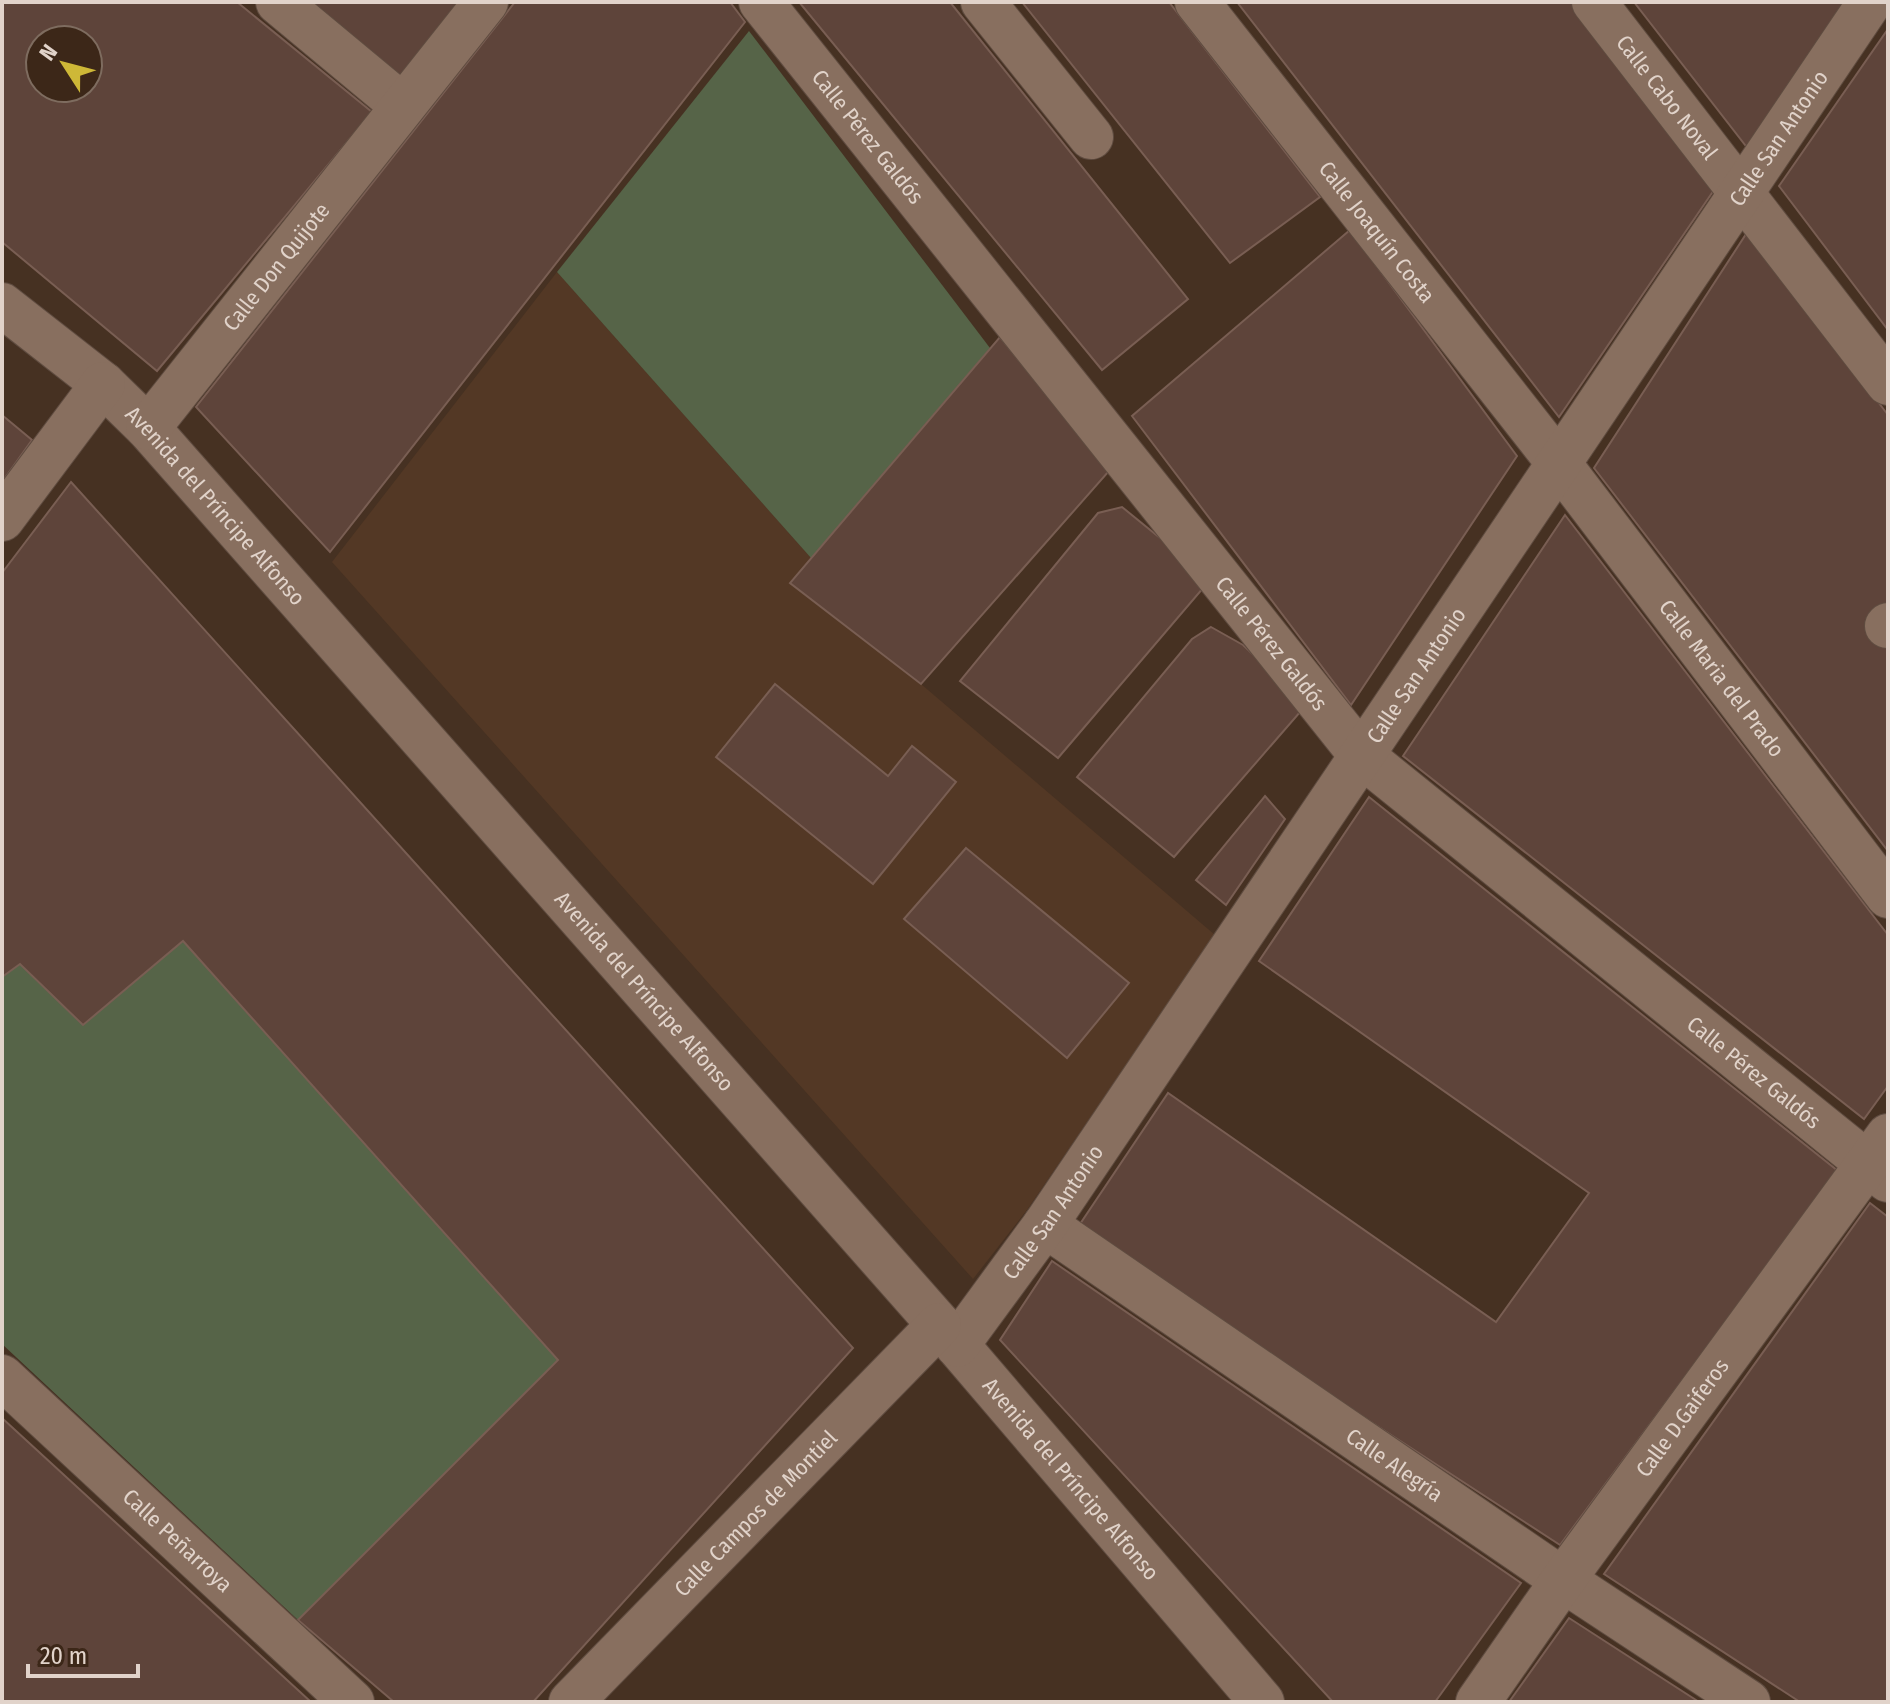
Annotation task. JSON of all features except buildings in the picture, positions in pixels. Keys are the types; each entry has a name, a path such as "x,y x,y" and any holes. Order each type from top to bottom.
{"street":[{"path":"278,2 403,106"},
{"name":"Calle Don Quijote","path":"148,428 486,2"},
{"name":"Calle Pérez Galdós","path":"761,2 1361,755 1881,1160"},
{"path":"983,2 1091,137"},
{"name":"Calle Joaquín Costa","path":"1197,2 1557,461"},
{"name":"Calle Cabo Noval","path":"1594,2 1888,383"},
{"name":"Calle San Antonio","path":"948,1335 1045,1225 1557,461 1870,2"},
{"name":"Avenida del Príncipe Alfonso","path":"2,305 103,384 148,428 948,1335 1262,1702"},
{"path":"2,519 103,384"},
{"name":"Calle Maria del Prado","path":"1557,461 1888,896"},
{"name":"Calle D.Gaiferos","path":"1478,1702 1563,1580 1881,1160"},
{"name":"Calle Alegría","path":"1045,1225 1563,1580 1748,1702"},
{"name":"Calle Campos de Montiel","path":"571,1702 948,1335"},
{"name":"Calle Peñarroya","path":"2,1377 352,1702"}],"shaded area":[{"path":"557,272 811,558 791,584 921,684 1215,935 1027,1210 973,1279 332,562"}],"green space":[{"path":"749,31 990,348 811,558 557,272"},
{"path":"183,941 558,1360 298,1620 2,1344 2,977 20,964 83,1025"}]}
